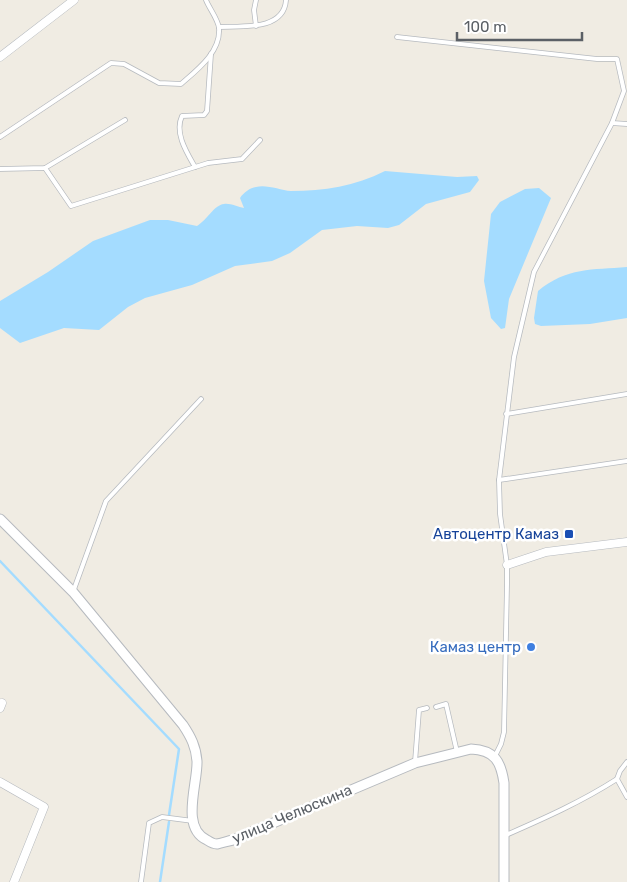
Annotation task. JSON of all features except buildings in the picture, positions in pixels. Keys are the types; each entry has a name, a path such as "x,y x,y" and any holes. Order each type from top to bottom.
{"street":[{"path":"0,57 74,0"},
{"path":"0,519 74,592 183,725 196,749 197,763 192,812 193,821"},
{"path":"507,565 546,552 627,542"},
{"name":"улица Челюскина","path":"193,821 193,826 200,837 216,844 232,840 415,763 471,749 487,752 494,758"},
{"path":"494,758 502,769 504,783 504,882"},
{"path":"0,782 44,807 14,882"}],"lane":[{"path":"0,137 112,63 124,64 159,83 181,84 211,54 218,41 219,27 206,0"},
{"path":"256,0 254,10 256,26"},
{"path":"219,27 267,24 277,17 285,7 286,0"},
{"path":"397,38 597,59 617,59 624,91 612,123 534,272 514,357 499,480 500,514 507,565 504,732 501,744 494,758"},
{"path":"195,167 182,142 180,120 182,116 204,115 207,111 211,54"},
{"path":"0,169 45,168 125,120"},
{"path":"612,123 627,124"},
{"path":"45,168 71,206 208,163 242,159 260,140"},
{"path":"506,414 627,394"},
{"path":"74,592 106,501 201,398"},
{"path":"499,480 627,461"},
{"path":"436,707 446,704 457,752"},
{"path":"415,763 419,710 428,708"},
{"path":"504,836 578,803 617,779 627,762"},
{"path":"617,779 627,797"},
{"path":"141,882 149,822 162,817 193,821"}],"water":[{"path":"385,171 457,177 477,176 479,180 470,192 426,204 399,225 388,228 357,226 322,230 290,253 272,261 235,266 192,285 145,298 128,307 99,330 64,328 20,343 0,328 0,301 48,272 93,241 150,220 168,220 197,226 220,205 229,204 244,208 240,198 249,189 260,186 291,191 327,189 351,184"},
{"path":"539,188 551,198 509,299 505,328 501,329 491,318 484,281 491,214 500,202 525,189"},
{"path":"627,267 627,318 590,324 541,326 535,324 534,318 538,291 549,283 580,271"}],"waterway":[{"path":"0,561 179,749 169,815"},
{"path":"160,882 169,822"}],"place":[{"name":"Автоцентр Камаз","path":"569,534"},
{"name":"Камаз центр","path":"531,647"}]}
